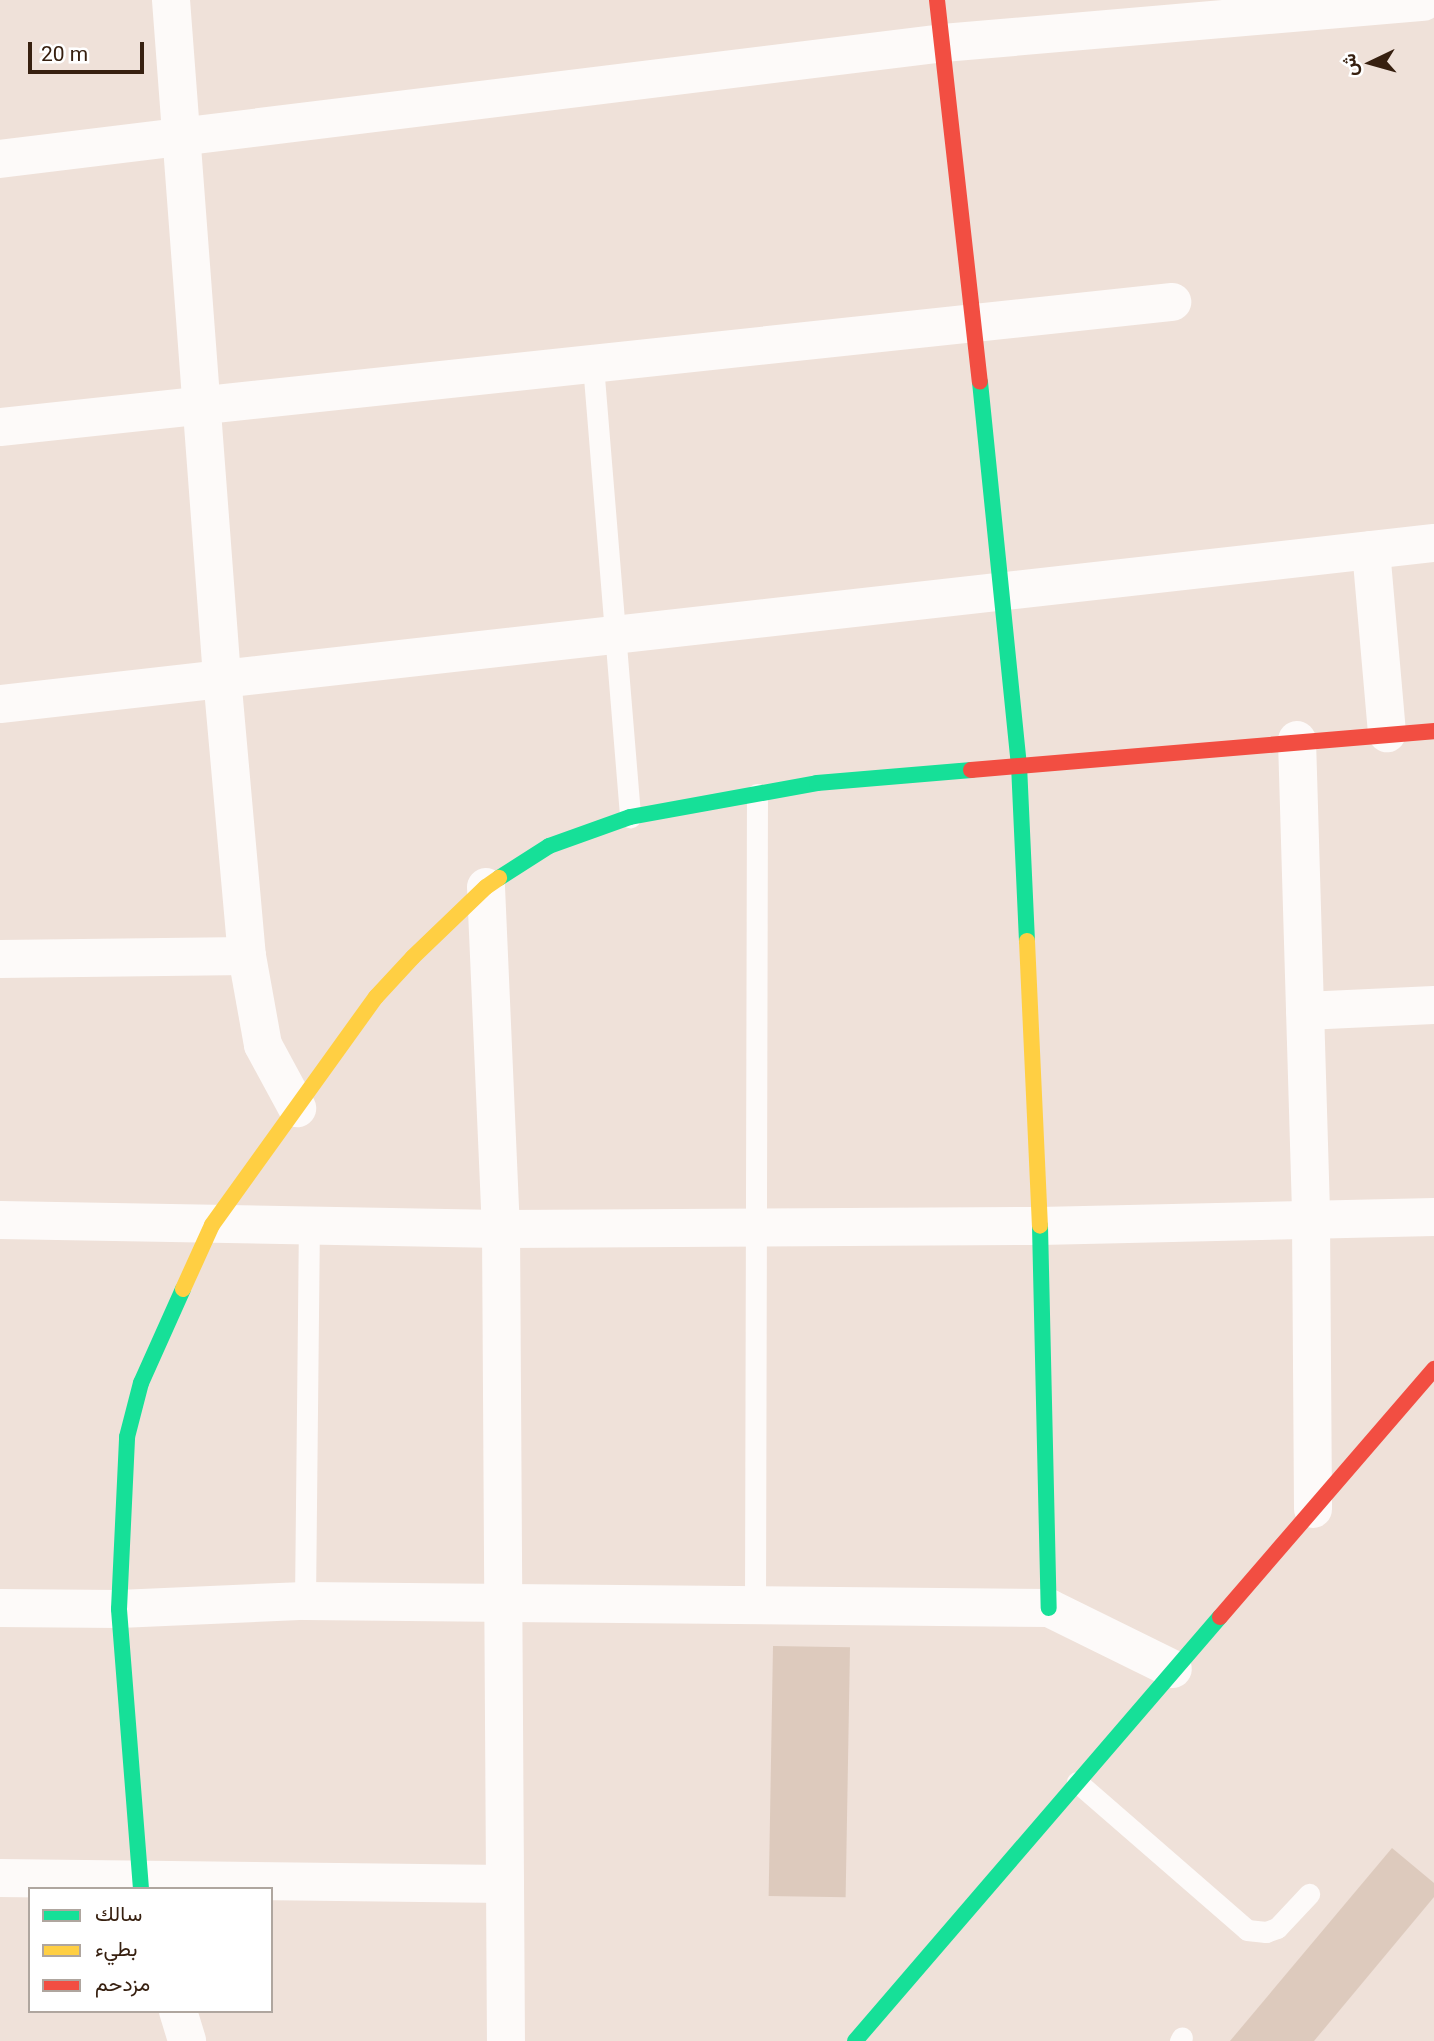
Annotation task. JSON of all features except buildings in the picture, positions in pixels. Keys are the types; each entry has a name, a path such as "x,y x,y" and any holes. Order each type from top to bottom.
{"street":[{"path":"171,0 222,677 247,956 263,1045 297,1108"},
{"path":"937,0 1003,591 1019,765 1040,1226 1049,1608"},
{"path":"0,159 943,43 1426,7"},
{"path":"0,427 1172,302"},
{"path":"0,704 1434,543"},
{"path":"1371,550 1387,733"},
{"path":"140,1885 119,1609 127,1437 141,1383 212,1225 376,997 412,957 486,887 549,846 630,817 817,783 1297,740 1434,731"},
{"path":"1297,740 1311,1220 1313,1509"},
{"path":"486,887 501,1229 506,2041"},
{"path":"0,959 247,956"},
{"path":"1305,1011 1434,1005"},
{"path":"0,1220 501,1229 1040,1226 1434,1217"},
{"path":"855,2041 1434,1369"},
{"path":"0,1608 119,1609 305,1601 1049,1608 1173,1669"},
{"path":"0,1878 140,1885 505,1884"},
{"path":"179,2013 187,2041"}],"lane":[{"path":"593,365 630,817"},
{"path":"755,1606 757,794"},
{"path":"305,1601 309,1226"},
{"path":"1077,1782 1247,1930 1266,1932 1277,1928 1309,1894"}],"traffic: fast":[{"path":"980,382 1019,765 1027,941"},
{"path":"499,878 549,846 630,817 817,783 971,770"},
{"path":"1040,1226 1049,1608"},
{"path":"141,1887 119,1609 127,1437 141,1383 183,1289"},
{"path":"855,2041 1220,1617"}],"traffic: slow":[{"path":"183,1289 212,1225 376,997 413,957 486,887 499,878"},
{"path":"1027,941 1040,1226"}],"traffic: jam":[{"path":"937,0 980,382"},
{"path":"971,770 1434,731"},
{"path":"1220,1617 1434,1369"}]}
